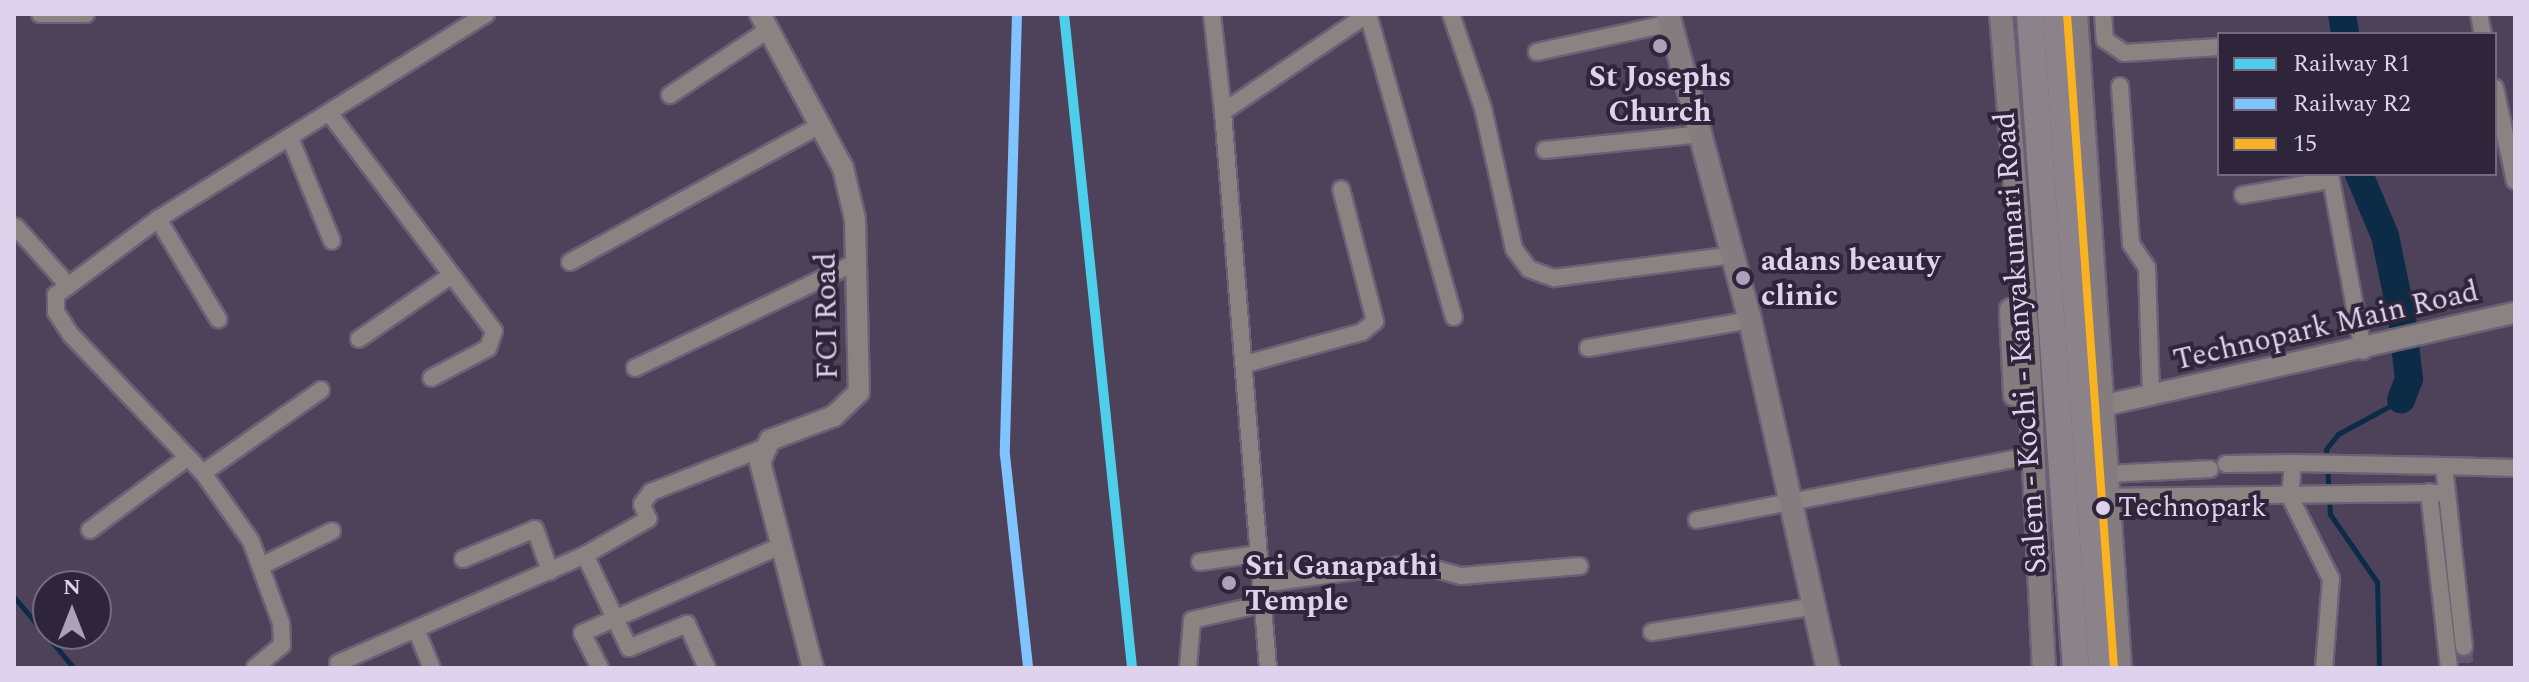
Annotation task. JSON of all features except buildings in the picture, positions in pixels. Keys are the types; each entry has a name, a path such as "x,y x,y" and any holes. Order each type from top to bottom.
{"highway":[{"name":"Salem - Kochi - Kanyakumari Road","path":"2030,14 2076,668"},
{"name":"Salem - Kochi - Kanyakumari Road","path":"2056,14 2102,668"}],"main road":[{"path":"1992,14 2030,668"},
{"path":"2001,14 2028,344 2044,668"},
{"path":"2067,14 2114,668"},
{"path":"2076,14 2120,668"},
{"path":"1670,18 1750,320 1828,668"}],"street":[{"path":"40,14 86,14"},
{"path":"255,668 283,640 261,566 203,473 59,320 55,301 66,283 158,219 486,14"},
{"path":"1212,14 1249,363 1258,554 1268,668"},
{"path":"1223,112 1368,14 1454,317"},
{"path":"1451,14 1483,108 1514,249 1529,269 1554,278 1733,255"},
{"path":"2103,14 2105,40 2124,53 2217,47"},
{"path":"1537,52 1670,18"},
{"path":"670,95 764,22"},
{"name":"FCI Road","path":"761,449 853,404 861,368 857,262 843,168 822,124 764,22"},
{"path":"2120,86 2131,244 2147,268 2151,397"},
{"path":"2497,97 2515,181"},
{"path":"330,114 495,340 431,378"},
{"path":"570,262 822,124"},
{"path":"1545,150 1703,134"},
{"path":"290,138 332,241"},
{"path":"2243,195 2330,177 2368,354"},
{"path":"1249,363 1362,332 1375,321 1341,189"},
{"path":"158,219 218,319"},
{"path":"16,227 66,283"},
{"path":"635,368 857,262"},
{"path":"359,339 449,277"},
{"name":"Technopark Main Road","path":"2102,413 2151,397 2368,354 2390,344 2428,339 2515,313"},
{"path":"1588,348 1750,320"},
{"path":"2102,413 2428,339 2515,323"},
{"path":"203,473 321,390"},
{"path":"338,663 418,634 585,555 648,519 642,504 651,492 761,449 813,668"},
{"path":"90,530 187,458"},
{"path":"1697,520 2018,458"},
{"path":"2297,463 2290,497 2331,579 2324,668"},
{"path":"2106,474 2297,463 2515,468"},
{"path":"2444,466 2437,492 2449,668"},
{"path":"2108,497 2290,497 2312,490 2437,492"},
{"path":"2437,492 2463,641 2445,642"},
{"path":"463,559 535,529 550,571"},
{"path":"261,566 332,531"},
{"path":"600,668 582,633 614,615 782,545"},
{"path":"1200,562 1258,554"},
{"path":"585,555 629,648 687,624 707,668"},
{"path":"1261,584 1414,563 1461,576 1580,566"},
{"path":"1188,668 1192,620 1262,604"},
{"path":"1652,632 1816,606"},
{"path":"418,634 432,668"}],"waterway":[{"path":"2342,14 2345,32"},
{"path":"2360,176 2385,236 2402,318 2409,379 2401,400"},
{"path":"2379,668 2377,582 2330,514 2326,449 2338,434 2401,400"},
{"path":"14,597 74,668"}],"tunnel":[{"path":"2464,647 2466,668"}],"railway":[{"path":"1017,14 1005,455 1028,668"}],"rail line":[{"name":"R2","path":"1017,14 1005,455 1028,668"},
{"name":"R1","path":"1064,14 1132,668"}],"transit line":[{"name":"15","path":"2067,14 2114,668"}],"place":[{"name":"St Josephs Church","path":"1660,46"},
{"name":"adans beauty clinic","path":"1743,278"},
{"name":"Technopark","path":"2103,508"},
{"name":"Sri Ganapathi Temple","path":"1229,583"}]}
